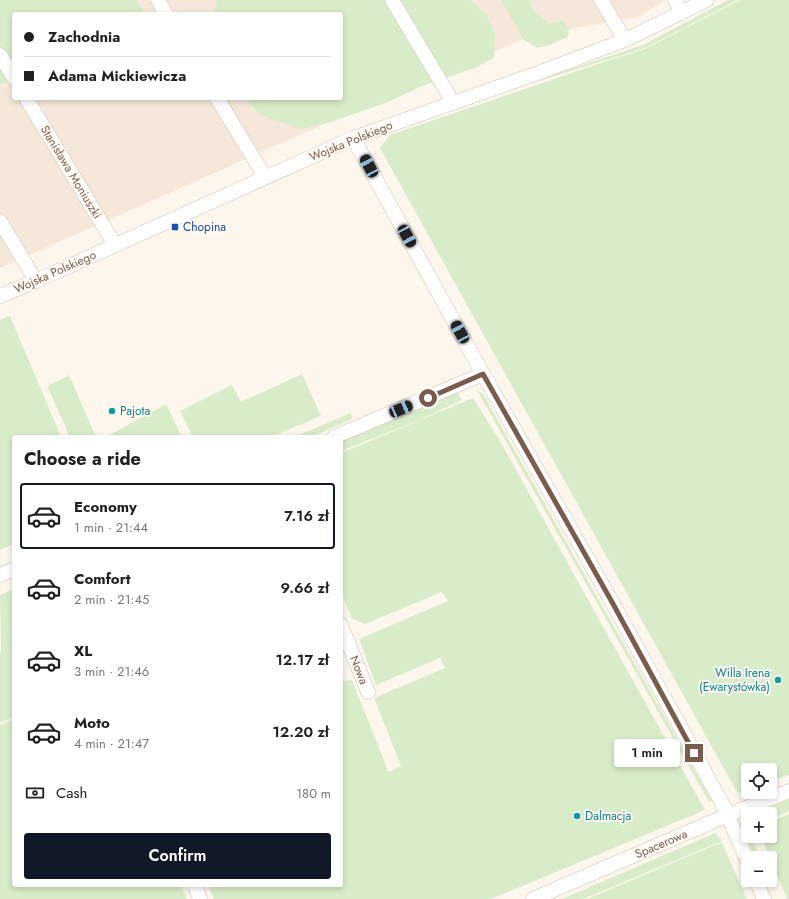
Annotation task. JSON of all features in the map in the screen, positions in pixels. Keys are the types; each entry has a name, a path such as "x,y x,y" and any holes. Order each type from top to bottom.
{"street":[{"path":"158,0 165,12"},
{"path":"392,0 452,103"},
{"path":"601,0 625,40"},
{"path":"675,0 682,13"},
{"name":"Wojska Polskiego","path":"0,296 354,138 625,40 707,0"},
{"path":"0,55 12,75"},
{"name":"Stanisława Moniuszki","path":"27,100 115,245"},
{"path":"218,100 265,177"},
{"path":"354,138 483,374 612,602 728,815 743,851"},
{"path":"0,221 36,281"},
{"path":"339,435 483,374"},
{"path":"0,575 12,570"},
{"name":"Nowa","path":"343,630 368,692"},
{"name":"Spacerowa","path":"533,899 728,815 789,791"},
{"path":"196,887 200,899"},
{"path":"759,887 764,899"}],"shaded area":[{"path":"0,0 666,0 638,17 531,36 399,91 0,268"}],"green space":[{"path":"0,0 137,0 144,12 12,12 12,81 0,84"},
{"path":"217,0 470,0 487,15 495,33 494,58 475,68 422,86 391,101 331,122 300,129 259,114 247,100 343,100 343,12 214,12"},
{"path":"501,0 528,0 534,11 548,23 562,21 569,28 568,37 538,48 524,40"},
{"path":"728,0 738,0 645,48 542,80 541,79 643,45"},
{"path":"740,0 789,0 789,775 777,779 777,763 741,763 741,794 737,792 380,148 390,135 645,49"},
{"path":"10,316 60,435 12,435 12,545 0,550 0,320"},
{"path":"302,374 321,416 276,435 192,435 180,411 232,385 241,402"},
{"path":"69,375 95,435 69,435 47,386"},
{"path":"457,390 462,400 417,421 343,450 343,440"},
{"path":"477,390 483,394 712,801 709,802"},
{"path":"473,398 499,439 705,810 491,899 214,899 209,887 343,887 343,681 352,680 388,772 401,766 374,698 445,668 440,658 376,685 359,639 448,601 442,592 365,624 352,619 343,596 343,452"},
{"path":"166,404 181,435 110,435"},
{"path":"351,413 352,419 316,435 299,435"},
{"path":"12,590 12,718 0,723 1,652 0,595"},
{"path":"12,720 12,887 182,887 187,899 0,899 0,725"},
{"path":"789,799 789,811 777,816 777,807 770,807"},
{"path":"789,814 789,899 787,899 777,875 777,851 767,851 764,843 777,843 777,819"},
{"path":"715,833 722,842 583,899 562,899"},
{"path":"722,843 747,899 587,899"},
{"path":"749,843 754,843 757,851 752,851"}],"place":[{"name":"Chopina","path":"175,227"},
{"name":"Pajota","path":"112,411"},
{"name":"Willa Irena (Ewarystówka)","path":"778,680"},
{"name":"Dalmacja","path":"577,816"}],"route":[{"path":"428,398 483,374 612,602 694,753"}]}
